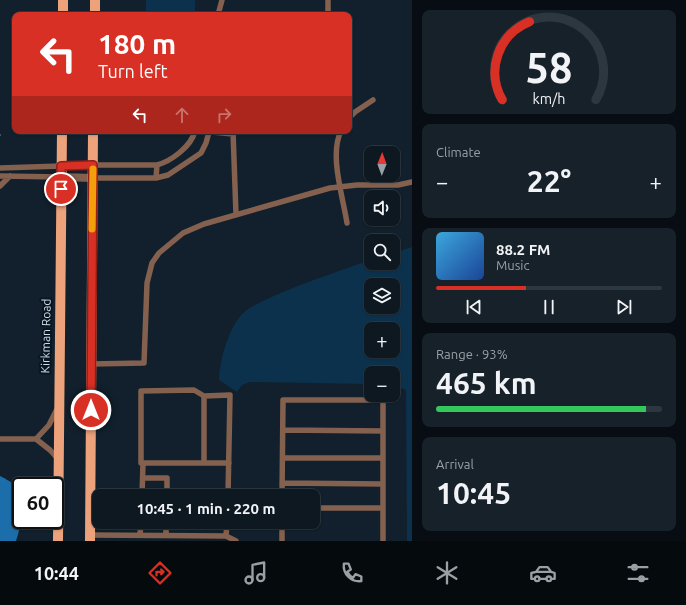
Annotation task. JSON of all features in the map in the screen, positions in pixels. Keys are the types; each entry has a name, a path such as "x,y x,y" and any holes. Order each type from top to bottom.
{"main road":[{"path":"63,0 63,12"},
{"path":"95,0 95,12"},
{"name":"Kirkman Road","path":"58,541 62,134"},
{"path":"90,538 94,134"}],"street":[{"path":"61,166 93,165"},
{"path":"61,177 93,178"}],"lane":[{"path":"219,12 222,0"},
{"path":"328,0 328,12"},
{"path":"352,115 373,100"},
{"path":"93,165 157,164 165,162 180,152 194,134"},
{"path":"93,178 156,178 175,172 201,154 208,134"},
{"path":"233,134 236,215"},
{"path":"340,134 336,148 347,223"},
{"path":"156,178 157,164"},
{"path":"0,168 61,166"},
{"path":"0,176 61,177"},
{"path":"0,186 10,176"},
{"path":"91,364 144,364 147,283 155,258 170,242 183,233 236,215 330,188 398,185 412,182"},
{"path":"142,489 143,463 140,463 141,391 194,390 204,396 230,395 228,489"},
{"path":"204,396 204,463"},
{"path":"282,489 283,400 383,400 383,541"},
{"path":"36,439 49,424 59,407"},
{"path":"283,430 383,431"},
{"path":"0,439 36,439 50,450 58,459"},
{"path":"283,458 383,458"},
{"path":"143,463 228,463"},
{"path":"143,478 167,478 167,489"},
{"path":"282,483 383,484"},
{"path":"320,508 383,508"},
{"path":"140,529 140,535"},
{"path":"166,529 166,535"},
{"path":"226,529 226,536"},
{"path":"282,529 282,541"},
{"path":"90,538 140,535 149,538 166,535 226,536 236,541"}],"shaded area":[{"path":"146,0 195,0 195,12 146,12"},
{"path":"412,247 412,541 407,541 406,390 400,388 400,366 364,366 364,384 250,382 242,385 237,392 219,380 223,354 229,336 242,314 264,300 282,292 364,262 364,270 400,270 400,251"}],"water":[{"path":"0,476 12,483 12,529 19,529 16,541 0,541"}],"slow traffic":[{"path":"92,229 93,169"}],"route":[{"path":"61,189 61,166 93,165 91,410"}]}
